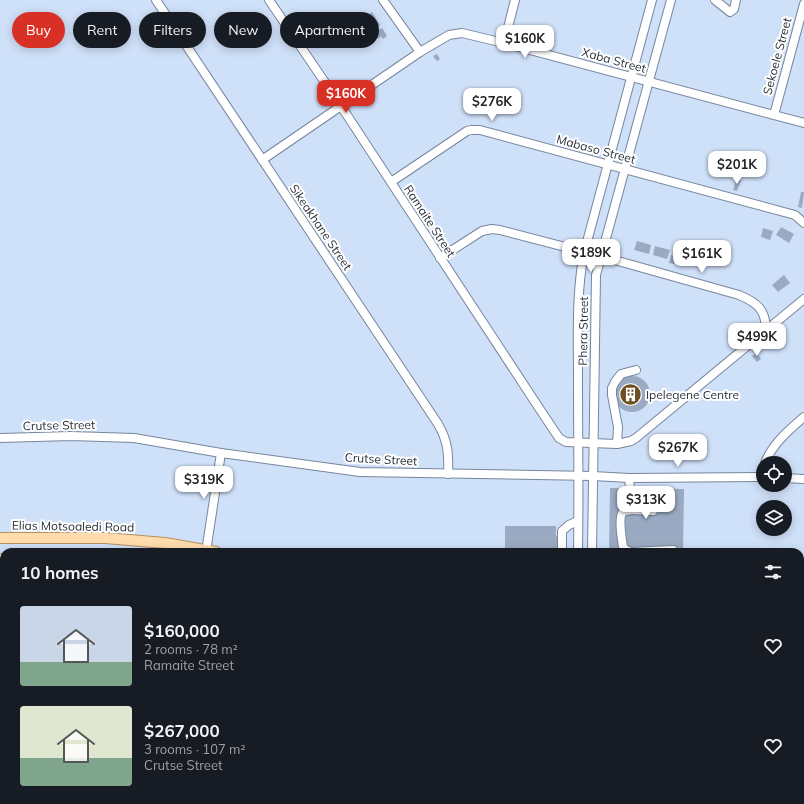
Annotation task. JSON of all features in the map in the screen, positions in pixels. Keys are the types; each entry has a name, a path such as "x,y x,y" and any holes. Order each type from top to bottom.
{"main road":[{"name":"Elias Motsoaledi Road","path":"0,538 105,538 164,543 189,548"}],"street":[{"name":"Sikeakhane Street","path":"156,0 443,433 448,449 448,474"},
{"name":"Ramaite Street","path":"269,0 341,106 559,438 566,442 617,444"},
{"path":"383,0 420,52"},
{"path":"504,43 516,0"},
{"name":"Phera Street","path":"578,548 578,302 584,253 652,0"},
{"name":"Phera Street","path":"592,548 596,275 671,0"},
{"path":"715,0 730,12 734,9 736,0"},
{"name":"Sekoele Street","path":"774,115 804,4"},
{"name":"Xaba Street","path":"262,160 420,52 455,33 472,34 804,123"},
{"name":"Mabaso Street","path":"391,182 467,131 485,131 795,215 804,223"},
{"path":"440,258 482,231 492,229 600,256 746,298 761,310 766,320 766,331"},
{"path":"636,370 621,374 612,388 618,427 617,444 631,441 636,438 804,299"},
{"path":"768,456 772,447 804,417"},
{"name":"Crutse Street","path":"0,438 71,436 134,438 360,472 629,478 756,477"},
{"path":"209,548 221,452"},
{"path":"629,478 632,510"},
{"path":"792,478 804,479"},
{"path":"624,548 620,519 621,514 624,511 632,510 653,510"},
{"path":"562,548 562,531 569,525 578,521"}],"building":[{"path":"382,28 387,36 383,39 381,36 379,38 379,30"},
{"path":"437,54 440,59 437,61 433,56"},
{"path":"717,163 731,168 728,177 714,173"},
{"path":"737,178 741,180 737,191 733,190"},
{"path":"801,192 804,192 802,208 798,207"},
{"path":"781,227 794,234 789,243 776,235"},
{"path":"763,228 773,231 770,240 761,237"},
{"path":"637,241 651,245 649,254 634,250"},
{"path":"655,246 670,250 667,259 653,255"},
{"path":"671,255 676,256 674,264 669,263"},
{"path":"678,257 682,258 681,266 677,265"},
{"path":"784,275 790,283 778,292 772,285"},
{"path":"776,336 782,343 778,346 773,338"},
{"path":"757,353 761,359 757,362 752,356"},
{"name":"Ipelegene Centre","path":"632,376 645,381 650,394 645,407 632,412 619,407 614,394 619,381"},
{"path":"610,488 684,489 683,548 609,548"},
{"path":"505,526 556,526 556,536 561,537 560,548 505,548"}],"place":[{"name":"Ipelegene Centre","path":"631,394"}]}
